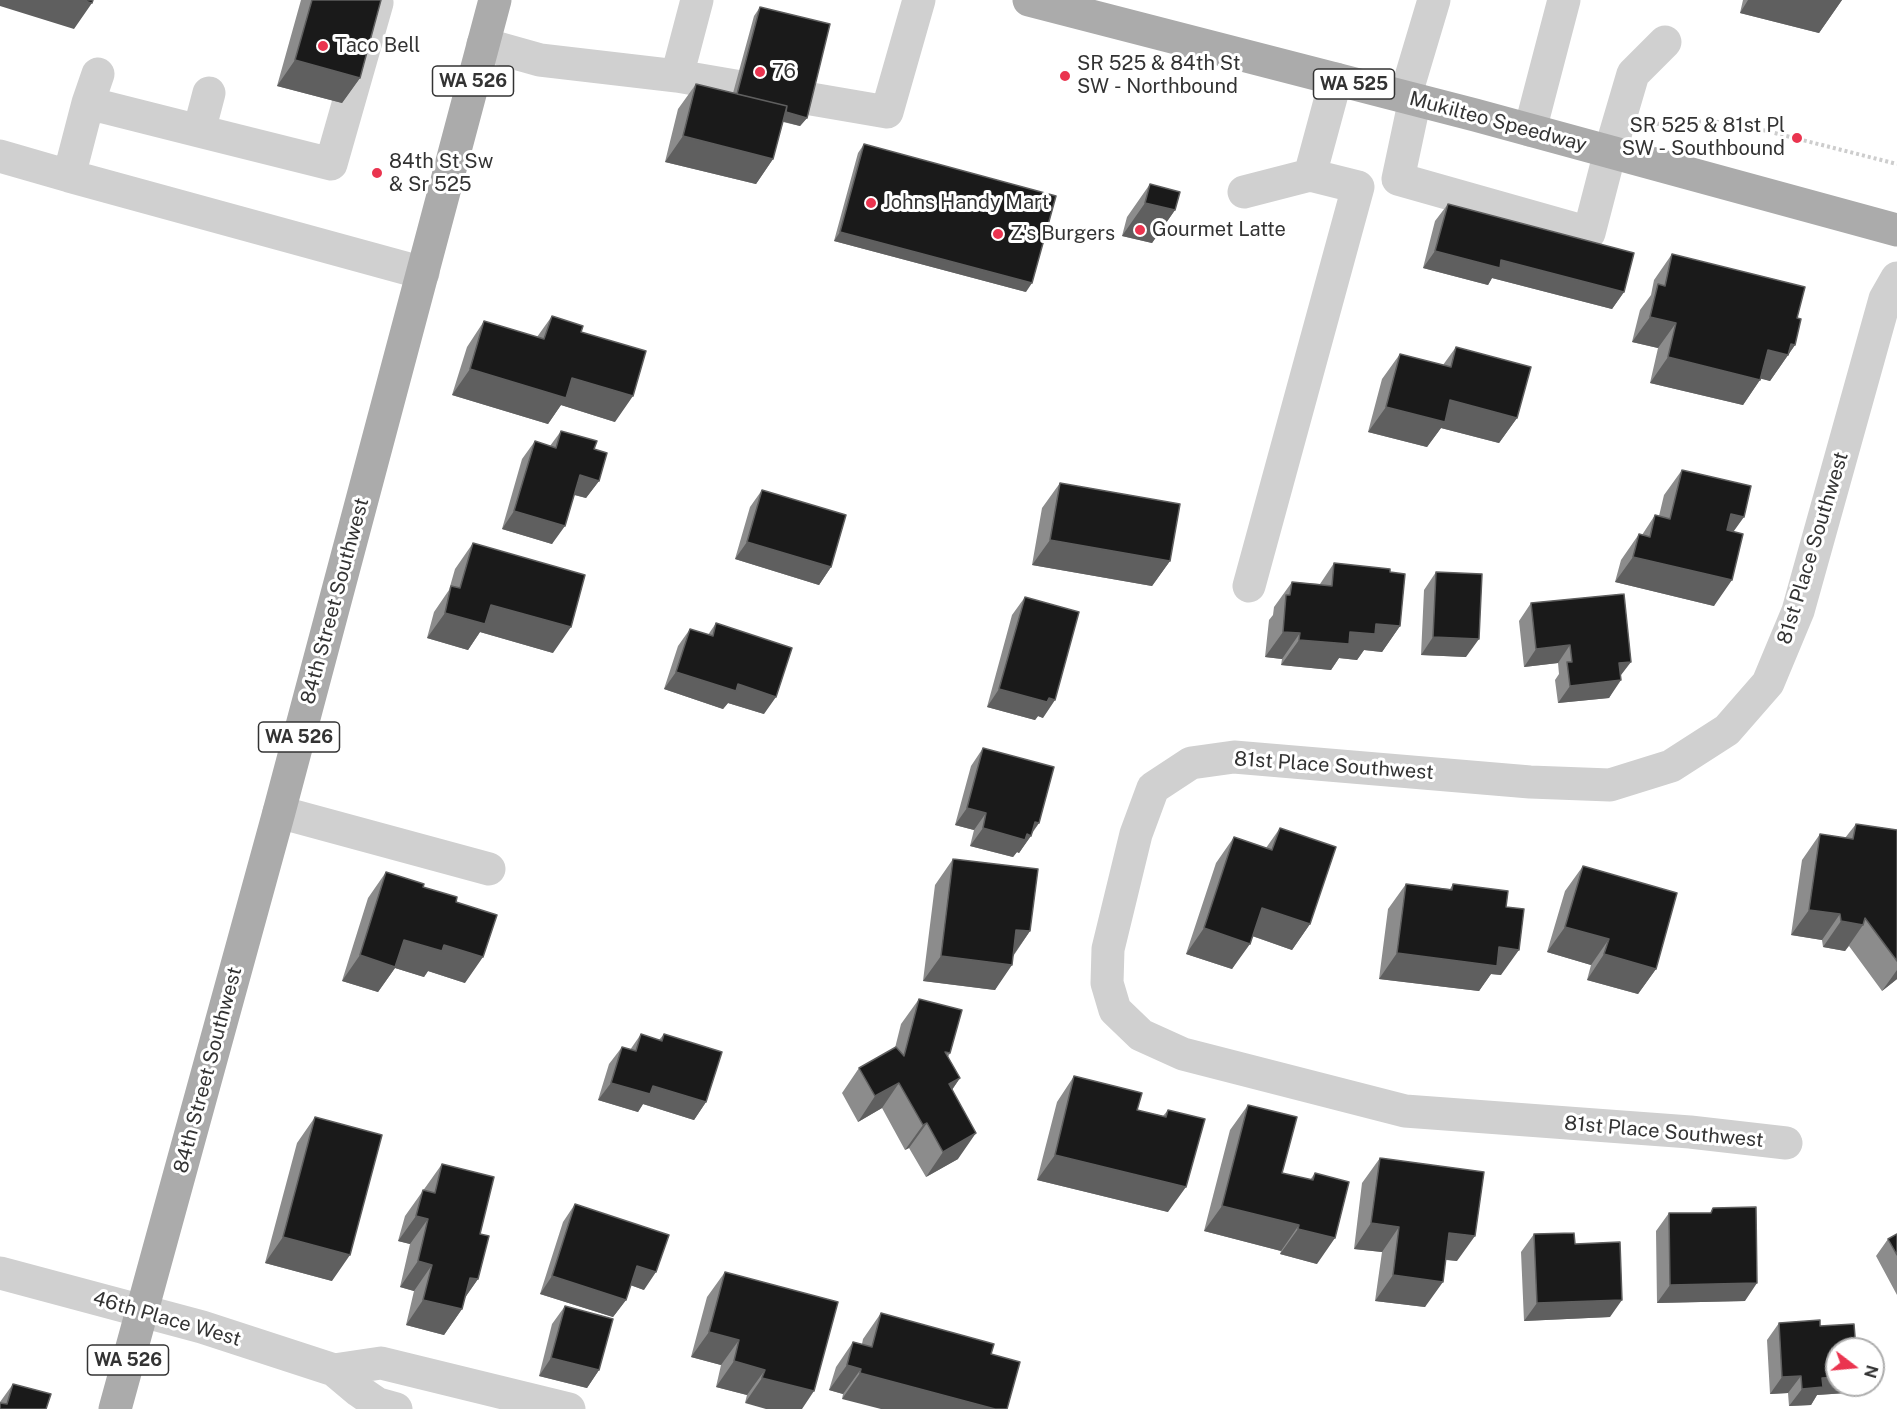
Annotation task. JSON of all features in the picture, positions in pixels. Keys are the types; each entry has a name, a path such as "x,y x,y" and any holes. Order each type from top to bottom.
{"main road":[{"name":"84th Street Southwest","path":"115,1409 279,812 495,0"},
{"name":"Mukilteo Speedway","path":"1029,0 1101,9 1336,79 1897,230"}],"street":[{"path":"69,176 93,88 199,131 332,164 377,3 375,0"},
{"path":"677,76 698,0"},
{"path":"483,44 540,60 677,76 887,112 919,0"},
{"path":"1405,191 1410,98 1434,0"},
{"path":"1530,130 1564,0"},
{"path":"1244,192 1310,175 1358,187 1405,191 1589,233 1633,74 1665,42"},
{"path":"1310,175 1336,79"},
{"path":"199,131 209,93"},
{"path":"0,156 423,273"},
{"path":"1249,586 1358,187"},
{"name":"81st Place Southwest","path":"1785,1143 1690,1132 1405,1111 1183,1054 1141,1035 1115,1010 1107,983 1108,949 1136,834 1153,788 1191,763 1233,757 1530,783 1610,785 1671,766 1727,730 1768,683 1798,612 1885,299 1897,278"},
{"path":"279,812 489,869"},
{"name":"46th Place West","path":"0,1273 202,1327 334,1370 358,1391 378,1404 396,1409"},
{"name":"46th Place West","path":"334,1370 381,1363 568,1409"}],"building":[{"path":"312,0 381,0 360,78 295,60"},
{"path":"760,7 830,24 807,118 786,112 787,106 737,94"},
{"path":"696,84 787,106 773,159 683,136"},
{"path":"864,144 1056,196 1032,283 840,232"},
{"path":"1150,184 1180,192 1175,210 1145,203"},
{"path":"1448,204 1634,253 1624,292 1501,260 1500,268 1435,251"},
{"path":"1672,254 1805,287 1797,318 1801,319 1795,345 1791,344 1788,355 1768,350 1760,380 1668,357 1676,323 1650,317 1658,284 1665,286"},
{"path":"552,316 583,326 581,332 646,351 633,396 572,378 566,398 470,369 484,321 544,339"},
{"path":"1456,347 1531,367 1517,418 1450,400 1445,422 1386,407 1400,354 1451,367"},
{"path":"561,431 597,441 594,449 607,453 599,481 580,475 565,526 514,511 535,441 556,448"},
{"path":"1682,470 1751,486 1744,517 1731,514 1727,530 1743,534 1732,580 1633,557 1639,534 1650,537 1655,515 1670,519"},
{"path":"1060,483 1180,504 1170,561 1050,540"},
{"path":"762,490 846,515 831,567 747,542"},
{"path":"473,543 585,575 571,627 491,605 485,624 445,613 451,586 460,588"},
{"path":"1334,563 1390,569 1390,572 1405,574 1400,626 1376,624 1375,634 1350,632 1349,644 1299,640 1300,633 1283,632 1286,595 1290,595 1292,582 1332,586"},
{"path":"1436,572 1482,574 1479,639 1433,637"},
{"path":"1624,594 1631,662 1619,663 1621,680 1570,686 1567,662 1572,662 1570,645 1536,649 1531,603"},
{"path":"1025,597 1079,612 1055,700 1049,698 1047,702 999,689"},
{"path":"716,623 792,648 776,697 738,684 736,691 676,672 690,629 713,636"},
{"path":"983,748 1054,767 1039,823 1035,822 1031,836 1027,834 1025,840 983,828 986,813 967,808"},
{"path":"1856,824 1897,830 1897,961 1865,918 1863,925 1841,921 1840,914 1809,910 1820,834 1853,839"},
{"path":"1280,828 1336,847 1310,924 1262,908 1250,944 1204,928 1234,837 1272,850"},
{"path":"953,859 1038,869 1030,931 1016,930 1012,965 941,956"},
{"path":"1583,866 1677,893 1656,969 1604,954 1609,939 1565,927"},
{"path":"386,872 424,884 423,887 457,897 456,902 497,915 483,957 444,945 442,951 404,940 395,967 360,955"},
{"path":"1406,884 1452,890 1453,884 1508,891 1506,907 1524,909 1519,950 1499,947 1497,966 1397,953"},
{"path":"919,999 962,1010 950,1053 945,1052 960,1078 949,1084 976,1133 943,1152 927,1123 923,1125 899,1083 875,1096 859,1068 896,1047 904,1056"},
{"path":"641,1034 662,1041 664,1034 722,1052 706,1102 653,1086 650,1094 611,1083 622,1047 636,1051"},
{"path":"1074,1076 1142,1093 1137,1110 1166,1117 1168,1110 1205,1119 1186,1187 1055,1155"},
{"path":"1248,1105 1297,1117 1282,1173 1313,1180 1315,1173 1349,1182 1335,1238 1298,1229 1299,1225 1222,1206"},
{"path":"315,1117 382,1135 350,1255 283,1237"},
{"path":"1380,1158 1484,1172 1475,1236 1449,1233 1443,1282 1393,1275 1399,1227 1371,1223"},
{"path":"442,1164 494,1177 480,1234 489,1236 478,1279 470,1278 462,1309 423,1300 432,1265 418,1261 428,1219 416,1216 423,1190 435,1193"},
{"path":"575,1204 669,1235 656,1272 637,1266 626,1300 552,1276"},
{"path":"1756,1207 1757,1283 1670,1285 1669,1213 1711,1213 1713,1208"},
{"path":"1574,1233 1575,1244 1620,1242 1622,1300 1537,1303 1534,1234"},
{"path":"1897,1234 1897,1255 1888,1239"},
{"path":"725,1272 838,1302 814,1391 762,1378 765,1370 734,1361 739,1340 709,1332"},
{"path":"565,1306 613,1319 599,1370 551,1358"},
{"path":"881,1313 994,1344 991,1354 1020,1362 1007,1409 995,1409 860,1373 861,1369 847,1365 853,1342 872,1347"},
{"path":"1820,1320 1820,1326 1854,1324 1855,1337 1825,1337 1823,1387 1802,1389 1801,1376 1782,1377 1779,1323"},
{"path":"13,1384 51,1394 46,1409 0,1409 0,1403 7,1404"}],"place":[{"name":"Taco Bell","path":"323,46"},
{"name":"76","path":"760,72"},
{"name":"SR 525 & 84th St SW - Northbound","path":"1065,76"},
{"name":"SR 525 & 81st Pl SW - Southbound","path":"1797,138"},
{"name":"84th St Sw & Sr 525","path":"377,173"},
{"name":"Johns Handy Mart","path":"871,203"},
{"name":"Gourmet Latte","path":"1140,230"},
{"name":"Z's Burgers","path":"998,234"}]}
